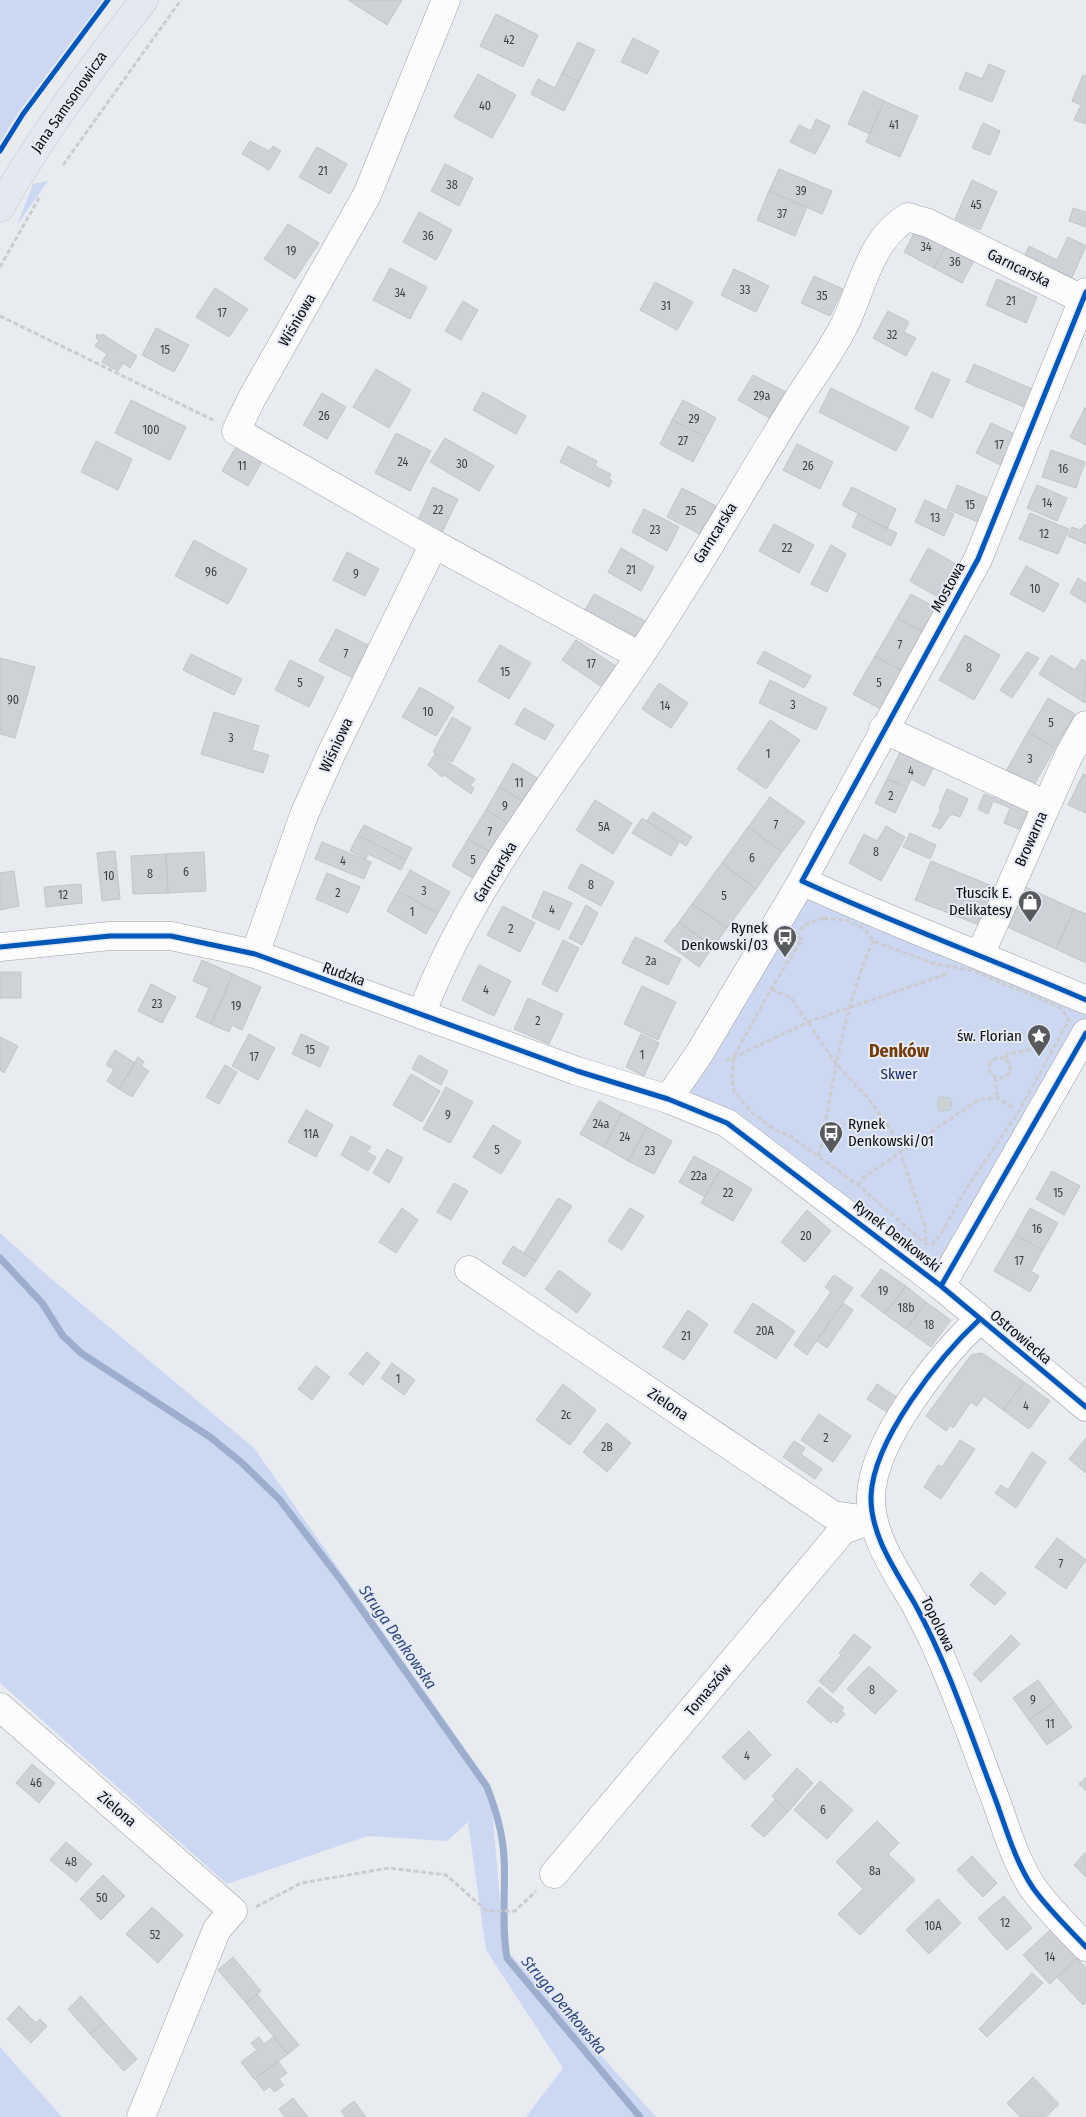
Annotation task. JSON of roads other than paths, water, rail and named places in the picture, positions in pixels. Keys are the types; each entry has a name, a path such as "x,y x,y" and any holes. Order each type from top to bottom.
{"main road":[{"name":"Jana Samsonowicza","path":"0,208 30,157 90,69 144,0"}],"street":[{"name":"Wiśniowa","path":"255,954 304,815 332,752 434,544 236,431 248,405 367,195 446,0"},
{"name":"Garncarska","path":"421,1015 430,992 472,908 539,802 640,656 844,326 876,252 893,226 908,217 928,223 1085,297"},
{"name":"Mostowa","path":"802,881 883,729 978,559 1085,297"},
{"path":"434,544 640,656"},
{"name":"Browarna","path":"980,954 1047,805 1077,760 1086,725"},
{"path":"883,729 1047,805"},
{"path":"668,1099 699,1054 802,881 846,902 980,954 1086,1000"},
{"name":"Rudzka","path":"0,947 110,936 171,936 255,954 577,1071 668,1099"},
{"name":"Rynek Denkowski","path":"668,1099 726,1123 941,1286 1086,1033"},
{"name":"Zielona","path":"469,1270 833,1515 872,1520"},
{"name":"Ostrowiecka","path":"941,1286 1086,1407"},
{"name":"Topolowa","path":"980,1319 956,1341 918,1391 888,1440 875,1472 871,1494 872,1520 885,1551 917,1609 947,1670 1015,1853 1033,1888 1086,1947"},
{"name":"Tomaszów","path":"554,1874 843,1530 872,1520"},
{"name":"Zielona","path":"0,1708 234,1911 217,1929 141,2117"}],"waterway":[{"name":"Struga Denkowska","path":"0,1258 42,1303 63,1336 81,1353 210,1437 242,1463 280,1500 343,1583 487,1787 502,1840 504,1933 507,1958 640,2117"}],"place":[{"name":"Tłuscik E. Delikatesy","path":"1030,923"},
{"name":"Rynek Denkowski/03","path":"785,958"},
{"name":"św. Florian","path":"1039,1057"},
{"name":"Rynek Denkowski/01","path":"831,1154"}],"district":[{"name":"Denków","path":"899,1051"}],"park label":[{"name":"Skwer","path":"899,1074"}]}
